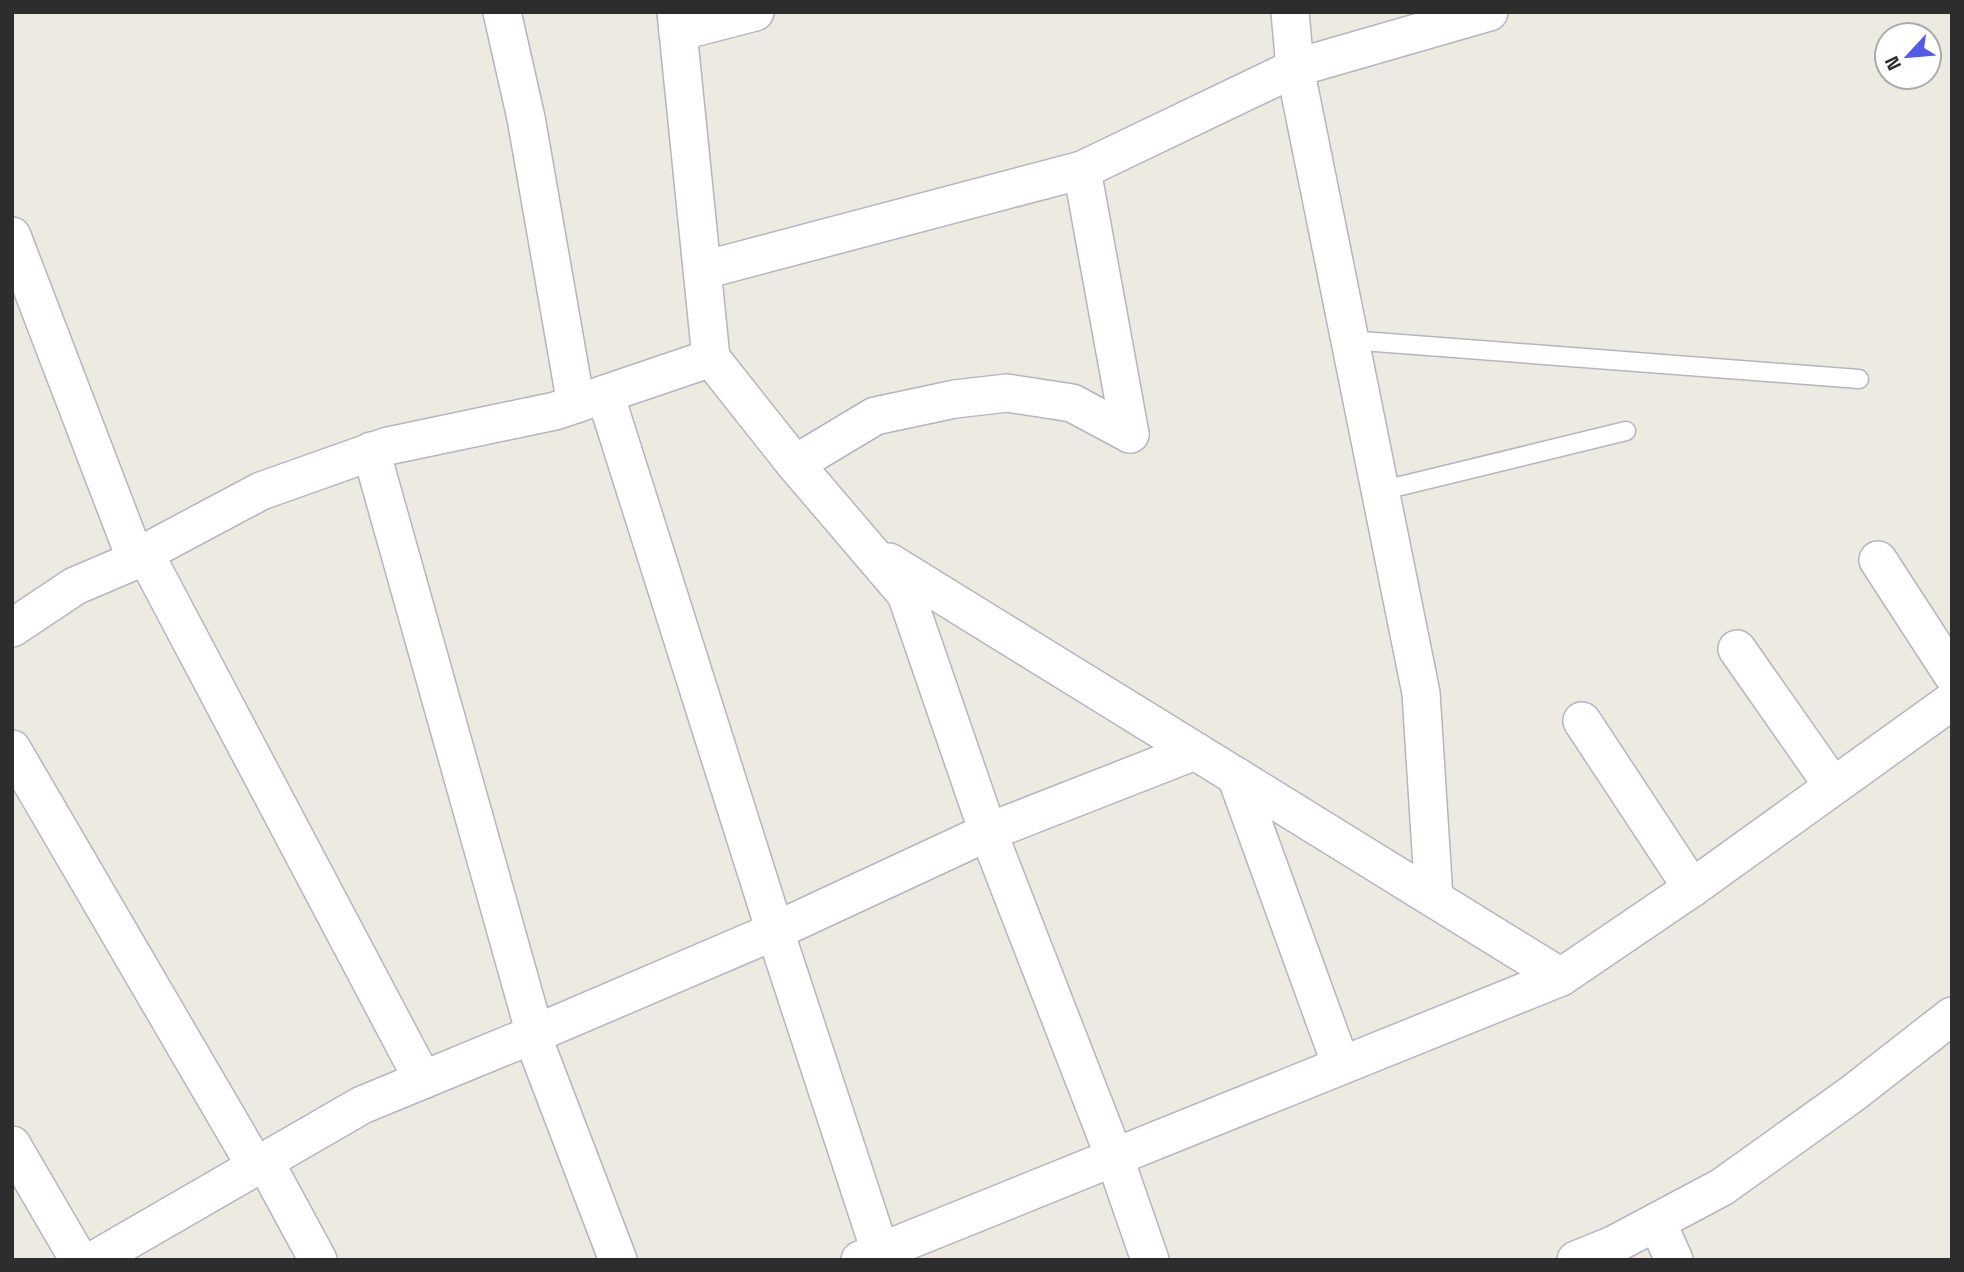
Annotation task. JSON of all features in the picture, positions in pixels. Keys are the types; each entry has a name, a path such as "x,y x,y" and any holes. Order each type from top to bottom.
{"street":[{"path":"502,12 590,399 775,931 870,1256 1561,977 1692,888 1952,701"},
{"path":"755,12 677,22 711,359 795,464 906,594 988,832 1114,1156 1150,1260"},
{"path":"1290,12 1294,68 1421,693 1434,898"},
{"path":"704,270 1082,170 1294,68 1489,12"},
{"path":"795,464 875,416 955,399 1007,393 1072,403 1130,434 1082,170"},
{"path":"12,236 140,557 423,1080"},
{"path":"12,628 75,586 140,557 261,491 388,446 555,411 711,359"},
{"path":"371,452 534,1035 618,1260"},
{"path":"867,548 1561,977"},
{"path":"1878,560 1952,674"},
{"path":"1737,649 1833,786"},
{"path":"1582,721 1692,888"},
{"path":"12,749 318,1260"},
{"path":"94,1260 362,1105 534,1035 775,931 988,832 1195,751"},
{"path":"1236,776 1341,1065"},
{"path":"1576,1260 1613,1245 1722,1187 1852,1094 1952,1016"},
{"path":"12,1145 79,1260"},
{"path":"1657,1222 1674,1260"}],"lane":[{"path":"1349,340 1859,379"},
{"path":"1380,491 1626,431"}]}
